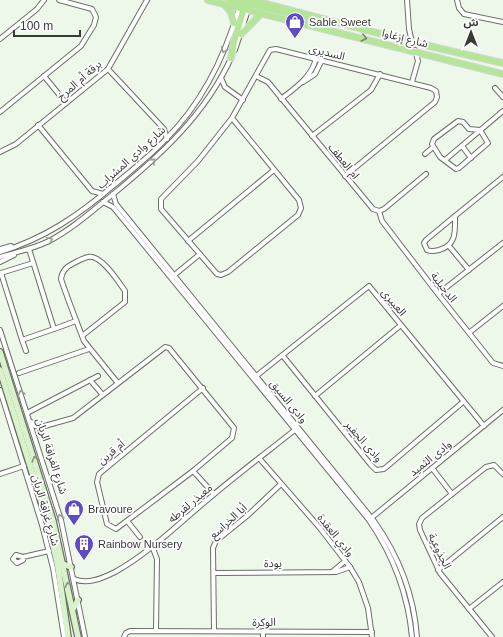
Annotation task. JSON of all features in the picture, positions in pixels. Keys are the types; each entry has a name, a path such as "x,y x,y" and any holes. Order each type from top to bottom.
{"main road":[{"name":"شارع إزغاوا","path":"208,0 272,5 412,42 503,63"},
{"path":"267,0 272,5"},
{"path":"226,2 234,23"},
{"name":"شارع إزغاوا","path":"245,4 262,13 415,50 502,73"},
{"path":"231,58 245,4 300,17 322,18"},
{"path":"241,34 262,13"},
{"name":"شارع الغرافة الريان","path":"0,352 45,492 63,564 78,637"},
{"path":"0,370 48,523 58,567 68,637"},
{"path":"63,564 72,567"},
{"path":"73,609 78,600"}],"street":[{"path":"0,39 37,9 44,0"},
{"path":"0,112 81,46 93,29 96,20 92,9 59,0"},
{"name":"برقة أم المرخ","path":"0,152 11,147 66,104 108,68 147,0"},
{"path":"407,0 409,29 412,42"},
{"path":"457,0 459,8 464,14 503,22"},
{"name":"شارع وادي المشراب","path":"0,252 31,241 67,222 93,203 167,139 205,89 224,52 234,23 245,4"},
{"name":"شارع وادي المشراب","path":"0,262 65,231 155,160 175,140 194,118 221,78 241,34 245,4"},
{"path":"401,39 409,29"},
{"name":"السديرى","path":"274,170 299,200 301,210 298,215 224,274 217,274 214,272 161,208 160,198 198,161 232,118 268,52 272,49 316,58 434,89 437,95 436,100 345,176"},
{"path":"415,50 418,61"},
{"path":"412,82 418,61 425,53"},
{"path":"301,83 311,72 316,58"},
{"path":"281,99 315,74 322,60"},
{"path":"108,68 164,129 167,139"},
{"path":"312,136 370,90 380,74"},
{"path":"44,76 66,104"},
{"name":"ام العطف","path":"256,76 268,82 371,208 379,211"},
{"path":"221,78 225,87 243,100"},
{"path":"214,89 225,87"},
{"path":"495,88 503,97"},
{"path":"445,160 503,111"},
{"path":"188,241 274,170 232,118"},
{"path":"425,154 432,148 434,139 457,121 462,121 471,130 480,130"},
{"path":"38,125 92,190 103,194"},
{"path":"164,129 174,131"},
{"path":"432,148 453,168 458,169 488,143 480,130"},
{"path":"462,146 472,158"},
{"path":"379,211 426,174"},
{"path":"455,216 455,236 449,246 442,250 430,252 427,250 424,243 426,240 455,216 503,177"},
{"path":"92,190 93,203"},
{"name":"وادى السيق","path":"113,194 116,204 388,543 402,570 412,605 417,637"},
{"name":"وادى السيق","path":"103,202 113,207 173,276"},
{"name":"الدحيلية","path":"379,211 382,221 493,363 503,366"},
{"path":"0,249 31,241"},
{"path":"438,294 503,243"},
{"path":"449,246 469,270"},
{"path":"29,249 54,329"},
{"name":"شارع وادي المشراب","path":"0,257 29,249"},
{"path":"173,276 200,254"},
{"path":"82,336 125,302 125,291 101,261 95,257 88,257 69,266 62,273 61,279 76,321 82,336 89,349 118,382"},
{"path":"26,351 1,273 33,263"},
{"name":"العبيرى","path":"255,377 369,286 484,426"},
{"path":"470,332 503,306"},
{"path":"22,340 76,321"},
{"path":"315,396 401,325"},
{"name":"شارع الغرافة الريان","path":"0,330 28,412 61,520 72,567 85,637"},
{"name":"أم قرين","path":"40,427 73,418 102,394 165,347 169,348 203,388 234,428 232,438 128,522 116,529 107,524 97,482 99,474 203,388"},
{"path":"19,373 89,349"},
{"name":"وادى الجفير","path":"283,356 376,470 384,469 463,402"},
{"path":"28,412 98,376"},
{"path":"90,380 102,394"},
{"name":"شارع غرافة الريان","path":"0,390 49,551 64,637"},
{"name":"وادى الثميد","path":"370,519 503,410"},
{"path":"31,422 35,426 40,427 35,435"},
{"name":"معيذر لقرطه","path":"76,589 87,582 116,571 152,546 297,428"},
{"name":"وادي العقدة","path":"259,458 350,567 359,582 368,608 372,637"},
{"name":"الجذوعية","path":"492,637 438,570 420,530 420,524 422,518 488,465 497,467 503,474"},
{"path":"0,474 24,466"},
{"path":"432,468 452,494"},
{"path":"193,471 214,494"},
{"name":"أبا الخراسع","path":"214,631 214,573 212,548 216,541 247,516 281,484"},
{"path":"438,570 503,517"},
{"name":"وادى السيق","path":"370,519 386,548 402,586 412,637"},
{"path":"128,522 140,537"},
{"path":"152,546 157,559 156,631"},
{"path":"24,557 49,551"},
{"path":"332,572 345,561"},
{"name":"يودة","path":"214,573 341,572 350,567"},
{"path":"74,579 87,582"},
{"path":"470,609 503,582"},
{"name":"الوكرة","path":"124,637 127,632 156,631 372,632"},
{"path":"263,631 263,637"}],"place":[{"name":"Sable Sweet","path":"295,39"},
{"name":"Bravoure","path":"74,526"},
{"name":"Rainbow Nursery","path":"84,561"}]}
